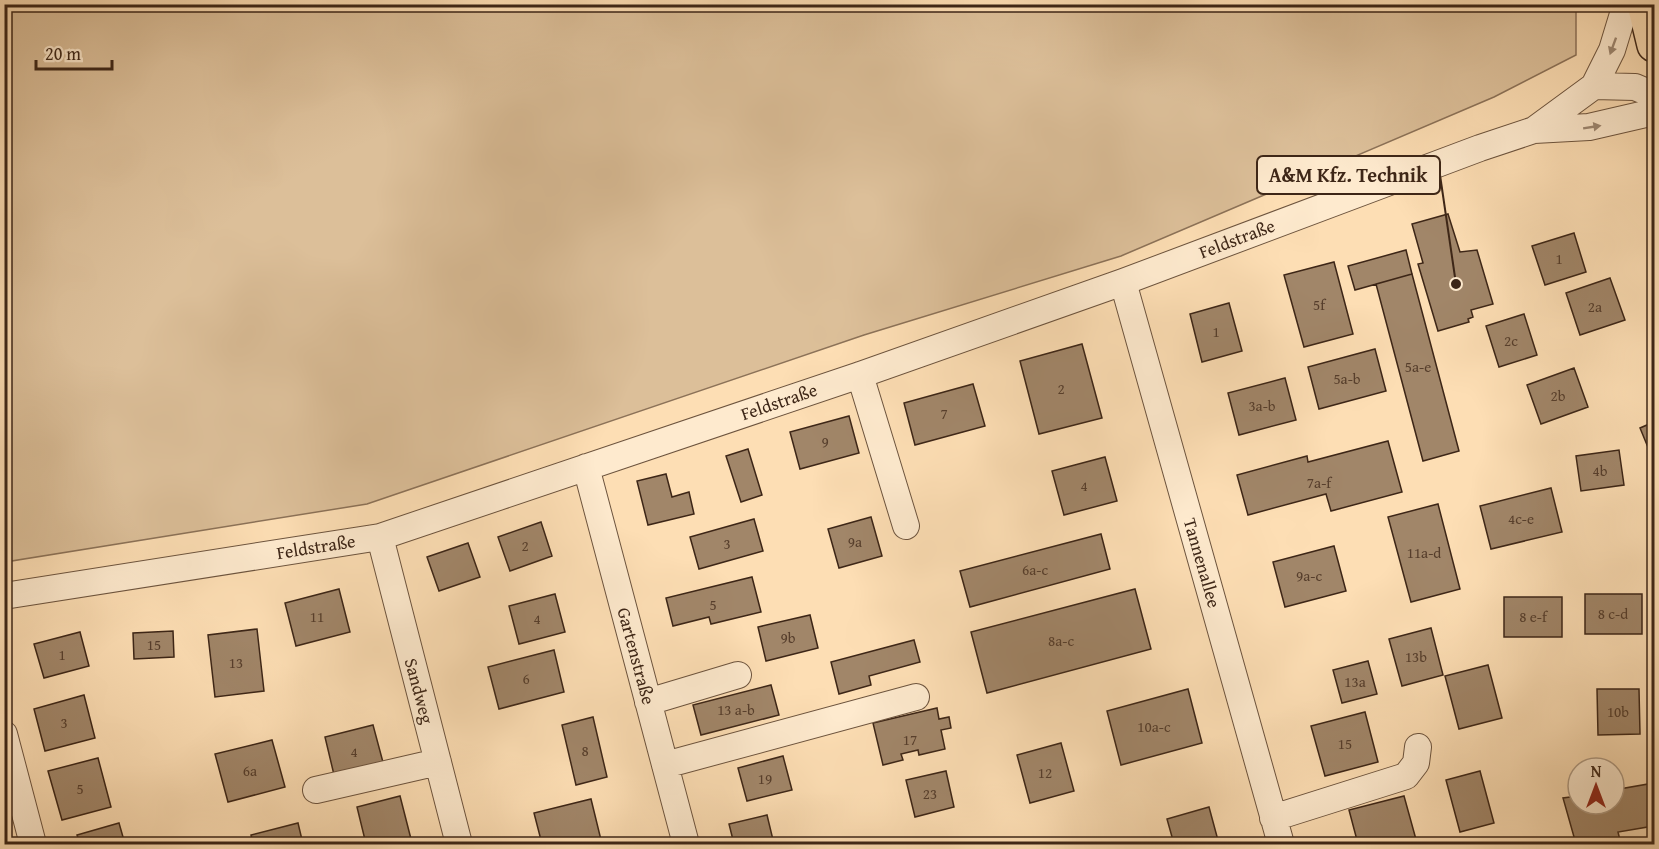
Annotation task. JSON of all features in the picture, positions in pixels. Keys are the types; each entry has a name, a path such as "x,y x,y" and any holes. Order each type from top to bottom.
{"main road":[{"path":"1644,4 1654,45"}],"street":[{"name":"Feldstraße","path":"1534,130 1594,86 1612,50 1626,4"},
{"path":"1594,86 1635,87 1654,95"},
{"name":"Feldstraße","path":"4,596 380,537 860,375 1123,282 1480,148 1534,130 1589,127 1654,112"},
{"name":"Tannenallee","path":"1123,282 1281,844"},
{"path":"860,375 906,526"},
{"name":"Gartenstraße","path":"586,467 686,844"},
{"name":"Sandweg","path":"380,537 459,844"},
{"path":"648,702 738,675"},
{"path":"665,765 916,697"},
{"path":"4,734 33,844"},
{"path":"1273,818 1406,776 1416,763 1418,747"},
{"path":"316,790 438,762"}],"shaded area":[{"path":"5,4 1576,4 1576,55 1494,97 1121,256 864,335 367,504 5,562"}],"building":[{"path":"1448,214 1460,252 1477,250 1493,304 1471,310 1473,317 1468,319 1469,322 1438,331 1418,264 1423,263 1412,224"},
{"path":"1574,233 1586,272 1545,285 1532,246"},
{"path":"1406,250 1412,274 1355,290 1348,266"},
{"path":"1334,262 1353,334 1304,347 1284,275"},
{"path":"1412,274 1459,451 1423,461 1376,284"},
{"path":"1610,278 1625,320 1580,335 1566,293"},
{"path":"1229,303 1242,351 1202,362 1190,314"},
{"path":"1524,314 1537,355 1499,367 1486,326"},
{"path":"1082,344 1102,418 1039,434 1020,361"},
{"path":"1375,349 1386,391 1319,409 1308,367"},
{"path":"1574,368 1588,407 1541,424 1527,385"},
{"path":"1285,378 1296,420 1239,435 1228,393"},
{"path":"973,384 985,426 915,445 904,403"},
{"path":"849,416 859,453 800,469 790,432"},
{"path":"1654,422 1654,462 1640,428"},
{"path":"1388,441 1402,492 1331,511 1326,494 1248,515 1237,475 1307,456 1308,462"},
{"path":"748,449 762,495 741,502 726,456"},
{"path":"1619,450 1624,485 1581,491 1576,456"},
{"path":"1105,457 1117,501 1064,515 1052,471"},
{"path":"666,474 672,497 689,492 694,514 648,525 637,481"},
{"path":"1551,488 1562,532 1491,549 1480,506"},
{"path":"1438,504 1460,589 1411,602 1388,517"},
{"path":"871,517 882,556 839,568 828,529"},
{"path":"754,519 763,551 699,569 690,537"},
{"path":"541,522 552,556 510,571 498,537"},
{"path":"1101,534 1110,569 970,607 960,571"},
{"path":"468,543 480,577 439,591 427,557"},
{"path":"1334,546 1346,591 1285,607 1273,562"},
{"path":"752,577 761,612 711,624 709,617 673,626 666,598"},
{"path":"339,589 350,632 296,646 285,603"},
{"path":"1135,589 1151,649 987,693 971,632"},
{"path":"555,594 565,632 519,644 509,606"},
{"path":"1585,594 1642,594 1642,634 1585,634"},
{"path":"1504,597 1562,597 1562,637 1504,637"},
{"path":"810,615 818,648 766,661 758,627"},
{"path":"1431,628 1443,675 1402,686 1389,639"},
{"path":"257,629 264,691 215,697 208,635"},
{"path":"173,631 174,657 134,659 133,633"},
{"path":"80,632 89,666 44,678 34,644"},
{"path":"914,640 920,662 869,676 871,685 839,694 831,662"},
{"path":"554,650 564,692 499,709 488,667"},
{"path":"1368,661 1377,694 1342,703 1333,670"},
{"path":"1488,665 1502,718 1459,729 1445,676"},
{"path":"771,685 779,715 701,735 693,705"},
{"path":"1188,689 1202,743 1121,765 1107,711"},
{"path":"1597,689 1639,689 1640,734 1598,735"},
{"path":"84,695 95,738 45,751 34,709"},
{"path":"937,708 939,719 949,717 951,728 941,730 945,749 919,755 918,750 901,754 903,760 883,765 873,723"},
{"path":"1365,712 1378,762 1325,776 1311,726"},
{"path":"593,717 607,777 576,785 562,725"},
{"path":"373,725 384,766 335,779 325,737"},
{"path":"272,740 285,787 228,802 215,754"},
{"path":"1061,743 1074,791 1030,803 1017,755"},
{"path":"783,756 792,790 747,801 738,768"},
{"path":"98,758 111,807 62,820 48,771"},
{"path":"946,771 954,807 915,817 906,780"},
{"path":"1480,771 1494,823 1460,832 1446,780"},
{"path":"1654,783 1654,844 1648,844 1648,827 1618,832 1621,844 1576,844 1568,816 1626,816 1626,788"},
{"path":"400,796 411,839 389,844 366,844 357,807"},
{"path":"1404,796 1417,843 1358,844 1349,810"},
{"path":"591,799 602,844 542,844 534,813"},
{"path":"1209,807 1219,844 1174,844 1167,819"},
{"path":"767,815 774,844 734,844 729,824"},
{"path":"119,823 125,844 80,844 77,835"},
{"path":"298,823 303,844 253,844 251,835"},
{"path":"1563,838 1564,844 1540,844"}],"place":[{"name":"A&M Kfz. Technik","path":"1456,284"}]}
